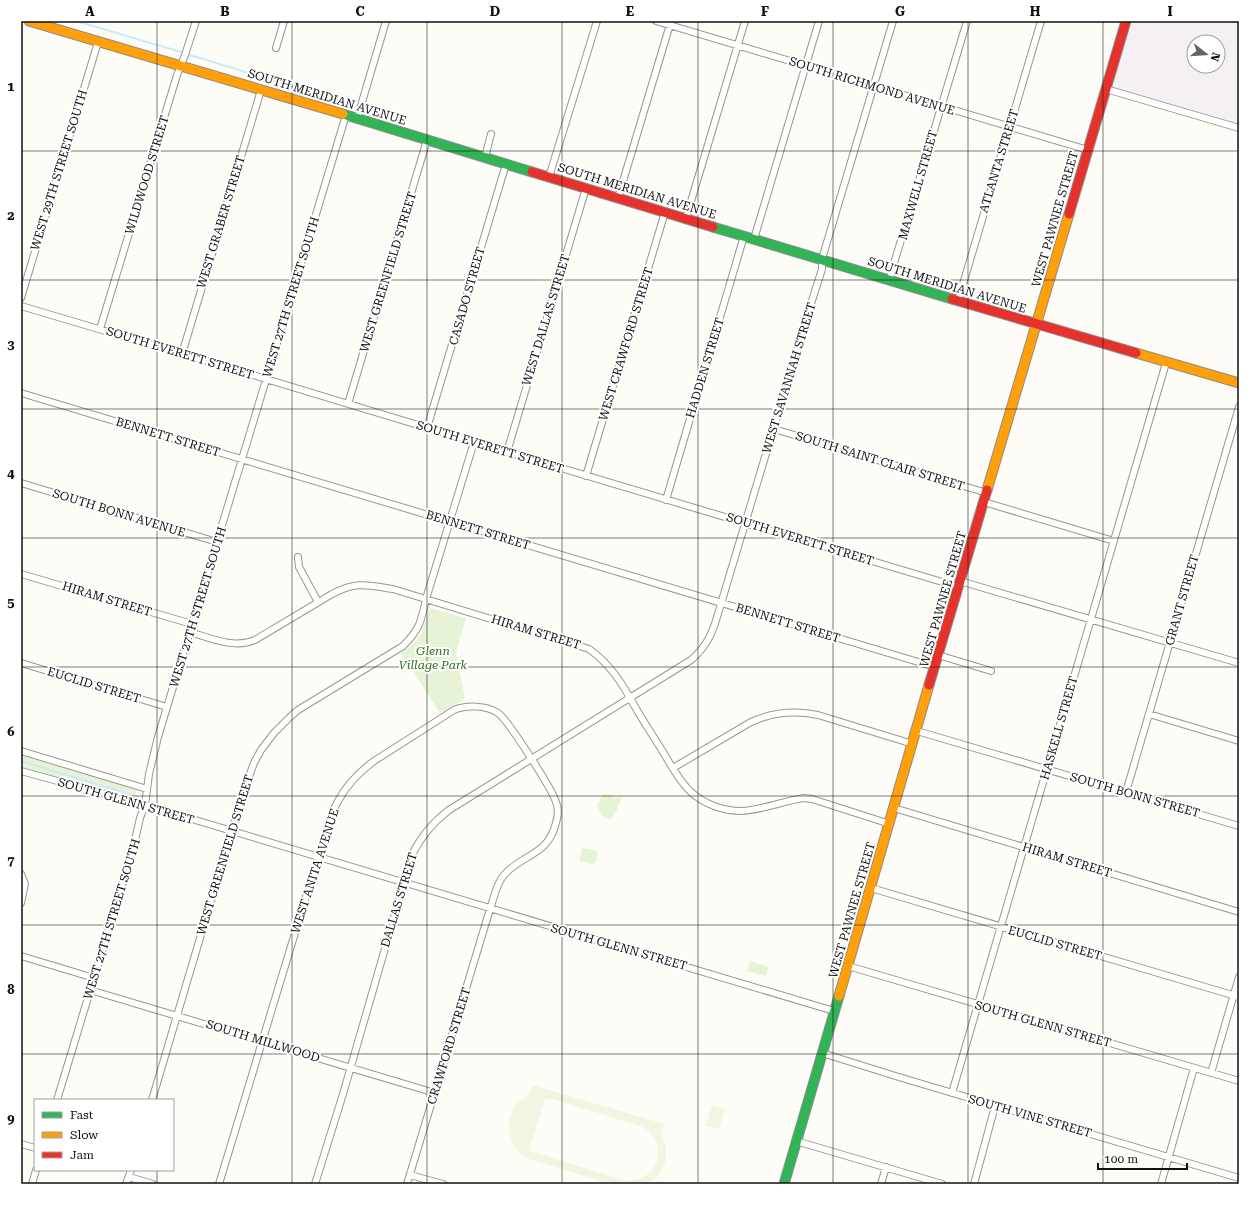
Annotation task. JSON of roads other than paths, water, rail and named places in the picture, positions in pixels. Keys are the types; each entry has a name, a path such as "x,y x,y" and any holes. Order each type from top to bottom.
{"main road":[{"name":"SOUTH MERIDIAN AVENUE","path":"29,21 485,157 958,301 1239,384"},
{"name":"WEST PAWNEE STREET","path":"784,1184 938,655 1126,21"}],"street":[{"name":"WILDWOOD STREET","path":"100,330 177,75 196,21"},
{"path":"276,48 284,21"},
{"path":"357,119 386,21"},
{"path":"549,177 597,21"},
{"name":"SOUTH RICHMOND AVENUE","path":"656,21 671,23 806,66 1088,150"},
{"path":"686,218 745,21"},
{"path":"754,239 819,21"},
{"name":"WEST SAVANNAH STREET","path":"631,698 692,660 706,644 713,631 822,269 822,259 893,21"},
{"name":"MAXWELL STREET","path":"889,280 967,21"},
{"name":"ATLANTA STREET","path":"958,301 1041,21"},
{"path":"618,198 671,23"},
{"name":"WEST 29TH STREET SOUTH","path":"21,298 98,42"},
{"path":"1106,89 1239,128"},
{"name":"WEST GRABER STREET","path":"182,354 261,90"},
{"name":"WEST 27TH STREET SOUTH","path":"57,1099 133,849 140,818 145,805 152,762 192,624 346,116"},
{"path":"485,157 491,134"},
{"name":"WEST GREENFIELD STREET","path":"348,404 427,140"},
{"name":"CASADO STREET","path":"427,428 506,164"},
{"name":"WEST DALLAS STREET","path":"507,452 586,188"},
{"name":"WEST CRAWFORD STREET","path":"586,476 665,212"},
{"name":"HADDEN STREET","path":"666,500 744,236"},
{"name":"SOUTH EVERETT STREET","path":"21,306 666,500 1239,663"},
{"name":"HASKELL STREET","path":"952,1093 1166,363"},
{"name":"BENNETT STREET","path":"21,393 935,667"},
{"name":"GRANT STREET","path":"1126,792 1239,407"},
{"name":"SOUTH SAINT CLAIR STREET","path":"774,429 987,493"},
{"name":"WEST GREENFIELD STREET","path":"152,1099 231,831 254,763 261,750 274,733 298,710 403,646 416,632 474,442"},
{"name":"SOUTH BONN AVENUE","path":"21,484 217,542"},
{"path":"984,502 1114,541"},
{"path":"298,557 299,567 318,602"},
{"name":"HIRAM STREET","path":"21,574 192,624"},
{"name":"HIRAM STREET","path":"190,632 237,644 247,644 345,587 363,584 393,589 589,649 611,668 623,685 673,768 691,792 719,808 741,811 804,798 812,799 890,824"},
{"path":"938,655 992,671"},
{"name":"EUCLID STREET","path":"21,663 168,707"},
{"name":"DALLAS STREET","path":"315,1184 412,855 425,832 436,820 449,810 631,698"},
{"name":"WEST ANITA AVENUE","path":"219,1184 332,811 340,796 354,778 374,761 454,710 463,707 492,710 498,713 511,729 531,760"},
{"path":"673,768 751,722 764,716 784,712 803,712 913,744"},
{"path":"1149,714 1239,741"},
{"name":"SOUTH BONN STREET","path":"917,731 1239,826"},
{"path":"21,751 147,789"},
{"path":"490,909 499,882 503,876 513,867 545,845 554,831 557,822 558,809 554,795 531,760"},
{"name":"SOUTH GLENN STREET","path":"21,771 145,805 834,1011"},
{"name":"HIRAM STREET","path":"894,808 1239,912"},
{"path":"21,874 24,884 21,903"},
{"name":"EUCLID STREET","path":"871,888 1236,996"},
{"name":"CRAWFORD STREET","path":"407,1184 490,909"},
{"path":"21,956 94,978"},
{"name":"SOUTH GLENN STREET","path":"848,966 1239,1081"},
{"path":"1211,1073 1236,996 1239,977"},
{"name":"SOUTH MILLWOOD","path":"90,990 434,1093"},
{"name":"SOUTH VINE STREET","path":"822,1053 1239,1178"},
{"path":"1161,1184 1194,1068"},
{"path":"974,1184 995,1106"},
{"path":"796,1141 942,1184"},
{"path":"21,1144 34,1148"},
{"path":"881,1184 886,1167"},
{"path":"32,1184 36,1171"},
{"path":"126,1184 131,1171"},
{"path":"410,1175 443,1184"},
{"path":"129,1177 153,1184"}],"waterway":[{"path":"76,21 181,52"},
{"path":"190,55 346,103 351,103"},
{"path":"21,761 129,794"}],"park label":[{"name":"Glenn Village Park","path":"433,658"}]}
